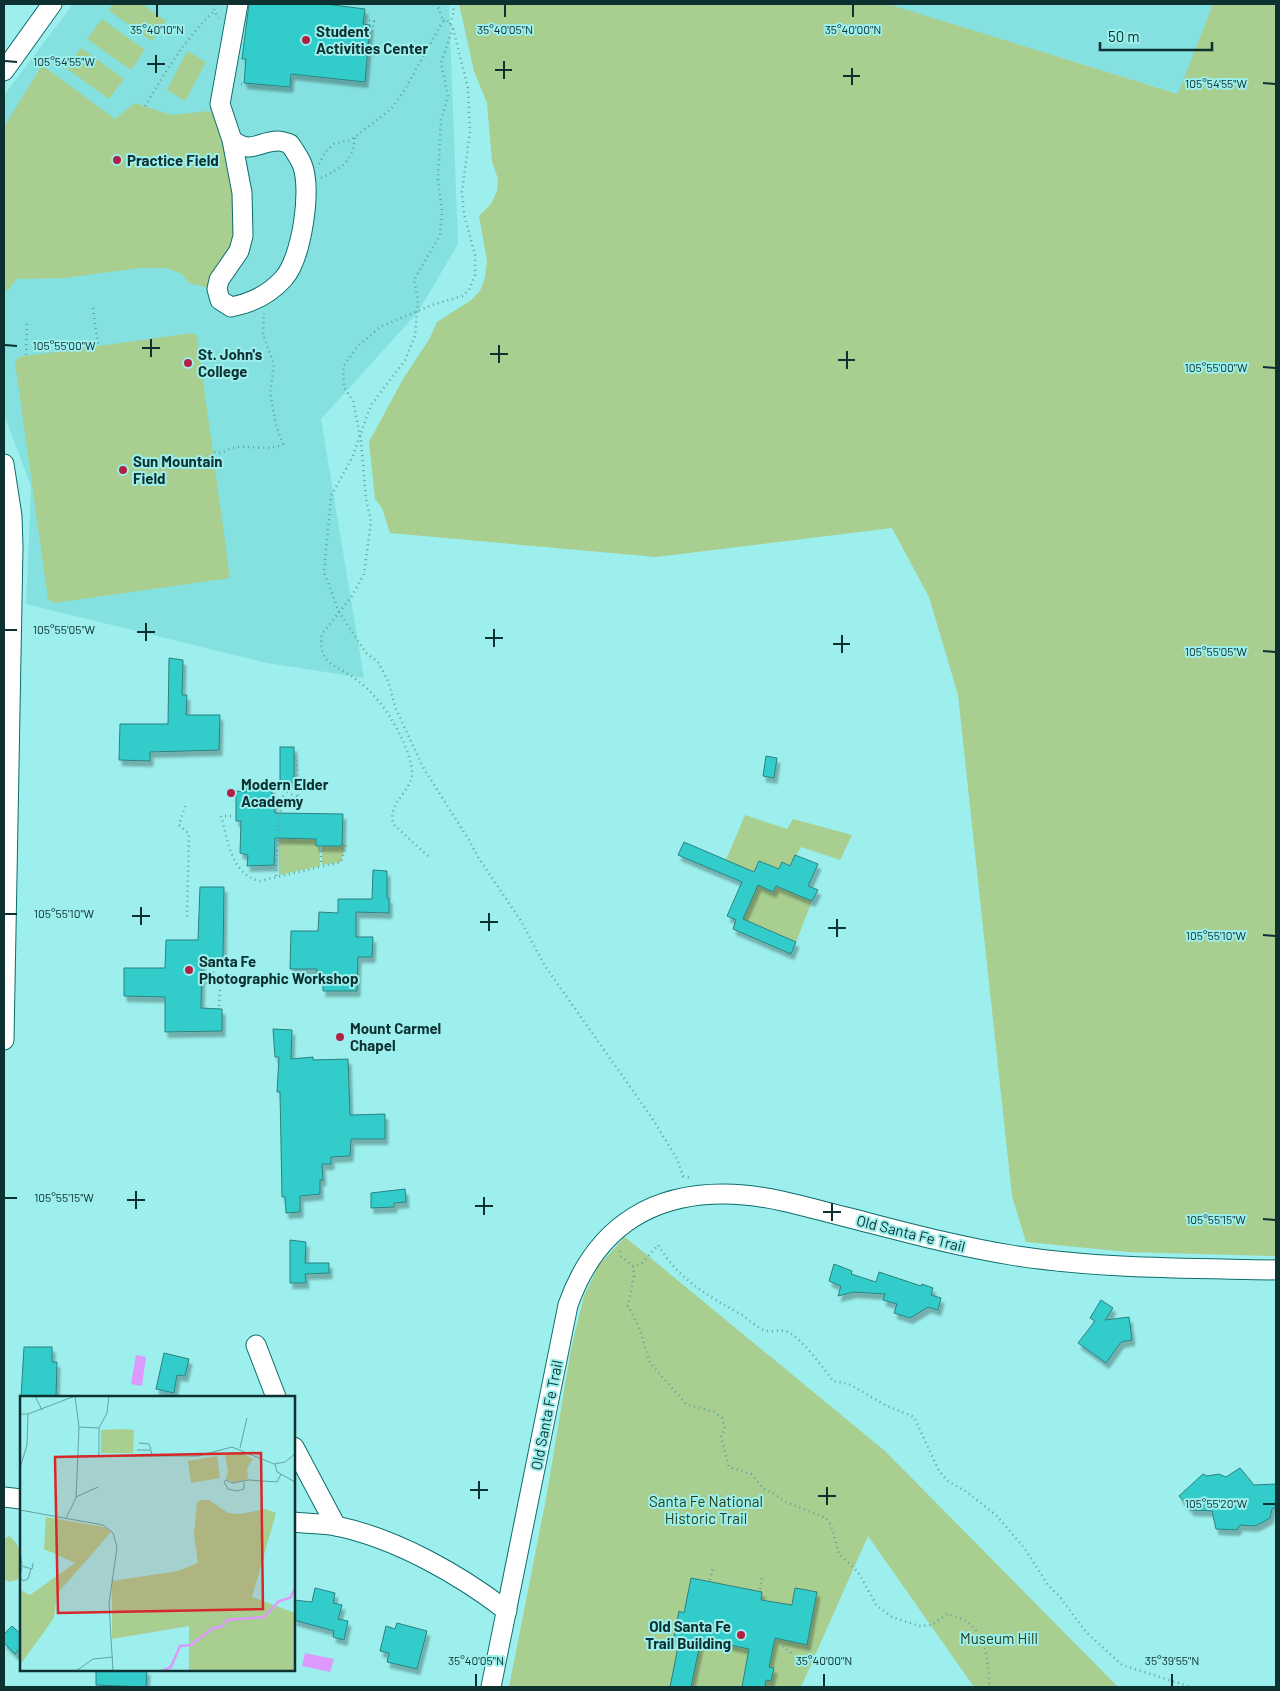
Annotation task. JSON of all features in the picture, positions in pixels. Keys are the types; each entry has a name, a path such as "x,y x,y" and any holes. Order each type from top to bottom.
{"street":[{"path":"4,71 52,4"},
{"path":"232,140 240,147 254,147 278,140 290,144 302,165 306,197 300,238 285,276 262,296 245,304 231,307 226,306 220,300 217,288 219,280 239,251 243,236 242,193 232,140 220,104 238,4"},
{"path":"4,464 12,516 13,547 5,894 4,1040"},
{"name":"Old Santa Fe Trail","path":"490,1687 568,1305 584,1268 593,1254 629,1220 658,1206 697,1195 745,1195 974,1248 1042,1260 1104,1265 1276,1270"},
{"path":"256,1345 276,1396"},
{"path":"295,1449 336,1526"},
{"path":"4,1497 20,1499"},
{"path":"295,1522 336,1526 405,1548 466,1582 506,1611"}],"path":[{"path":"318,166 326,151 334,144 351,140 392,108 429,48 443,21 437,4"},
{"path":"450,24 454,11 452,4"},
{"path":"145,106 170,63 193,32 214,11"},
{"path":"428,856 394,824 392,808 410,780 412,766 391,718 361,683 330,665 325,658 321,642 322,634 352,596 364,574 372,521 366,499 360,436 353,400 344,387 343,367 358,346 380,327 462,296 470,290 476,275 475,255 464,214 462,192 470,131 468,88 453,28 446,19 443,21"},
{"path":"364,20 374,21 368,55 376,56 387,49 429,48"},
{"path":"453,28 441,63 448,96 441,120 438,179 442,213 440,235 414,280 418,312 415,336 405,360 371,405 352,458 331,496 324,572 339,612 366,653 378,662 388,681 396,709 424,769 478,857 521,921 545,966 652,1118 676,1159 683,1176 692,1178"},
{"path":"240,84 281,89 281,86"},
{"path":"306,197 309,185 346,164 354,149 355,136"},
{"path":"214,452 221,453 233,447 277,448 283,444 276,425 270,392 274,365 263,334 262,320 266,307"},
{"path":"93,308 98,344"},
{"path":"26,354 27,321"},
{"path":"276,876 278,828 284,790 298,798 297,760"},
{"path":"185,806 179,825 189,834 187,917"},
{"path":"236,816 221,816 230,849 242,874 260,881 341,862 346,844"},
{"path":"321,846 321,866"},
{"path":"205,959 220,984 219,1009"},
{"path":"201,983 230,984"},
{"path":"618,1245 621,1256 633,1266 634,1276 628,1306 639,1326 650,1362 686,1404 714,1412 722,1418 726,1429 721,1437 729,1466 751,1474 764,1490 774,1493 786,1502 826,1518 831,1525 839,1554 858,1572 877,1606 892,1617 920,1626 932,1625 947,1614 967,1621 977,1633 984,1648 988,1665 989,1687"},
{"path":"633,1266 641,1264 658,1245 681,1276 700,1291 764,1330 781,1329 794,1336 824,1367 833,1381 848,1384 885,1406 914,1417 939,1471 948,1481 968,1492 997,1516 1025,1549 1048,1585 1086,1632 1122,1665 1191,1687"},
{"path":"710,1580 713,1567"},
{"path":"760,1589 762,1576"},
{"path":"778,1639 777,1642 794,1655"}],"shaded area":[{"name":"St. John's College","path":"73,4 449,4 458,244 418,312 321,419 364,678 267,663 26,604 31,487 4,414 4,95"},
{"path":"886,4 1213,4 1179,94"},
{"path":"136,1355 146,1357 142,1386 131,1384"},
{"path":"305,1653 334,1659 330,1672 302,1666"}],"green space":[{"path":"113,4 142,4 166,21 152,41 108,10"},
{"path":"459,4 888,4 1178,94 1213,4 1276,4 1276,1256 1128,1252 1026,1242 1012,1196 958,695 929,597 892,528 656,557 390,533 382,508 375,499 369,442 403,379 430,338 437,322 470,301 480,291 485,278 487,261 479,216 491,204 497,191 498,179 492,161 487,103 474,71"},
{"path":"102,19 145,50 131,70 87,39"},
{"path":"81,48 124,79 109,99 66,68"},
{"path":"187,51 206,62 185,101 167,90"},
{"name":"Practice Field","path":"42,65 115,119 135,103 171,115 209,111 216,114 226,141 237,227 231,249 209,288 189,283 182,274 166,268 139,268 65,278 17,279 8,290 4,291 4,127"},
{"name":"Sun Mountain Field","path":"192,333 197,336 230,578 54,603 48,599 15,362 19,357"},
{"path":"745,815 787,829 793,819 852,835 840,860 801,847 790,866 782,862 779,869 759,861 754,872 726,860"},
{"path":"279,838 316,839 316,845 320,846 320,866 279,875"},
{"path":"342,842 345,845 341,862 322,865 322,845 342,846"},
{"path":"758,885 773,892 776,886 812,901 796,942 743,919"},
{"name":"Santa Fe National Historic Trail","path":"625,1237 885,1451 1118,1687 974,1687 868,1536 801,1687 509,1687 546,1499 571,1349 584,1296 599,1265"},
{"path":"9,1536 20,1551 20,1575 17,1580 9,1582 4,1579 4,1539"}],"building":[{"name":"Student Activities Center","path":"249,4 325,4 365,9 363,24 370,25 365,82 291,74 290,87 244,83 246,59 242,59"},
{"path":"169,658 183,660 182,695 187,695 186,715 220,715 219,750 150,752 150,761 119,760 120,724 168,724"},
{"path":"280,747 294,747 294,782 280,782"},
{"path":"766,756 777,758 774,778 763,776"},
{"path":"246,787 271,787 275,813 343,814 342,846 316,846 316,839 275,838 274,865 247,866 248,855 240,853 241,821 236,821 236,791 246,792"},
{"path":"684,842 754,872 759,861 779,869 782,862 790,866 795,855 818,864 808,886 818,890 812,901 776,886 773,892 758,885 743,919 796,942 791,954 733,929 736,920 727,916 742,882 678,855"},
{"path":"373,870 387,871 389,913 356,912 356,937 373,937 372,957 358,957 357,991 323,991 323,974 317,973 317,969 290,969 291,931 318,931 319,912 338,913 338,899 372,899"},
{"path":"200,887 224,887 223,958 202,959 201,1008 222,1009 222,1031 165,1032 165,997 124,996 124,968 165,968 166,940 198,940"},
{"path":"273,1029 292,1030 291,1059 313,1057 313,1060 348,1059 350,1115 385,1114 385,1139 351,1139 350,1156 331,1157 331,1164 322,1164 323,1180 320,1180 320,1194 300,1196 300,1212 286,1213 285,1197 282,1197 280,1092 277,1092 279,1057 275,1057"},
{"path":"405,1189 406,1202 394,1203 394,1207 371,1208 371,1193"},
{"path":"290,1240 306,1242 305,1263 329,1263 329,1273 305,1274 306,1283 290,1283"},
{"path":"834,1264 852,1271 851,1274 876,1282 879,1272 933,1288 931,1295 941,1298 938,1310 928,1307 910,1318 894,1313 897,1304 883,1300 885,1294 854,1292 838,1296 841,1286 829,1281"},
{"path":"1101,1300 1113,1308 1105,1320 1129,1317 1132,1340 1121,1342 1106,1363 1078,1343 1095,1321 1090,1318"},
{"path":"24,1347 52,1347 52,1362 57,1362 56,1396 21,1396"},
{"path":"164,1353 189,1359 185,1376 177,1375 174,1393 156,1389"},
{"path":"1240,1468 1254,1485 1276,1484 1276,1506 1272,1509 1270,1518 1255,1526 1240,1525 1237,1530 1216,1529 1212,1511 1191,1510 1179,1496 1203,1474 1207,1476 1219,1474 1226,1477"},
{"name":"Old Santa Fe Trail Building","path":"691,1578 762,1592 761,1600 792,1605 795,1588 817,1592 807,1645 775,1638 769,1667 774,1668 771,1681 766,1680 765,1687 742,1687 749,1649 701,1639 691,1687 670,1687 679,1642 673,1641 679,1611 684,1613"},
{"path":"315,1588 335,1593 333,1603 342,1605 338,1619 348,1621 344,1640 333,1637 334,1631 295,1620 295,1600 312,1602"},
{"path":"397,1623 427,1631 417,1669 387,1662 389,1653 380,1651 386,1626 395,1629"},
{"path":"12,1626 20,1633 20,1648 15,1654 4,1643 4,1634"},
{"path":"96,1671 147,1671 146,1687 96,1685"}],"place":[{"name":"Student Activities Center","path":"306,40"},
{"name":"Practice Field","path":"117,160"},
{"name":"St. John's College","path":"188,363"},
{"name":"Sun Mountain Field","path":"123,470"},
{"name":"Modern Elder Academy","path":"231,793"},
{"name":"Santa Fe Photographic Workshop","path":"189,970"},
{"name":"Mount Carmel Chapel","path":"340,1037"},
{"name":"Old Santa Fe Trail Building","path":"741,1635"}],"park label":[{"name":"Museum Hill","path":"999,1638"}]}
